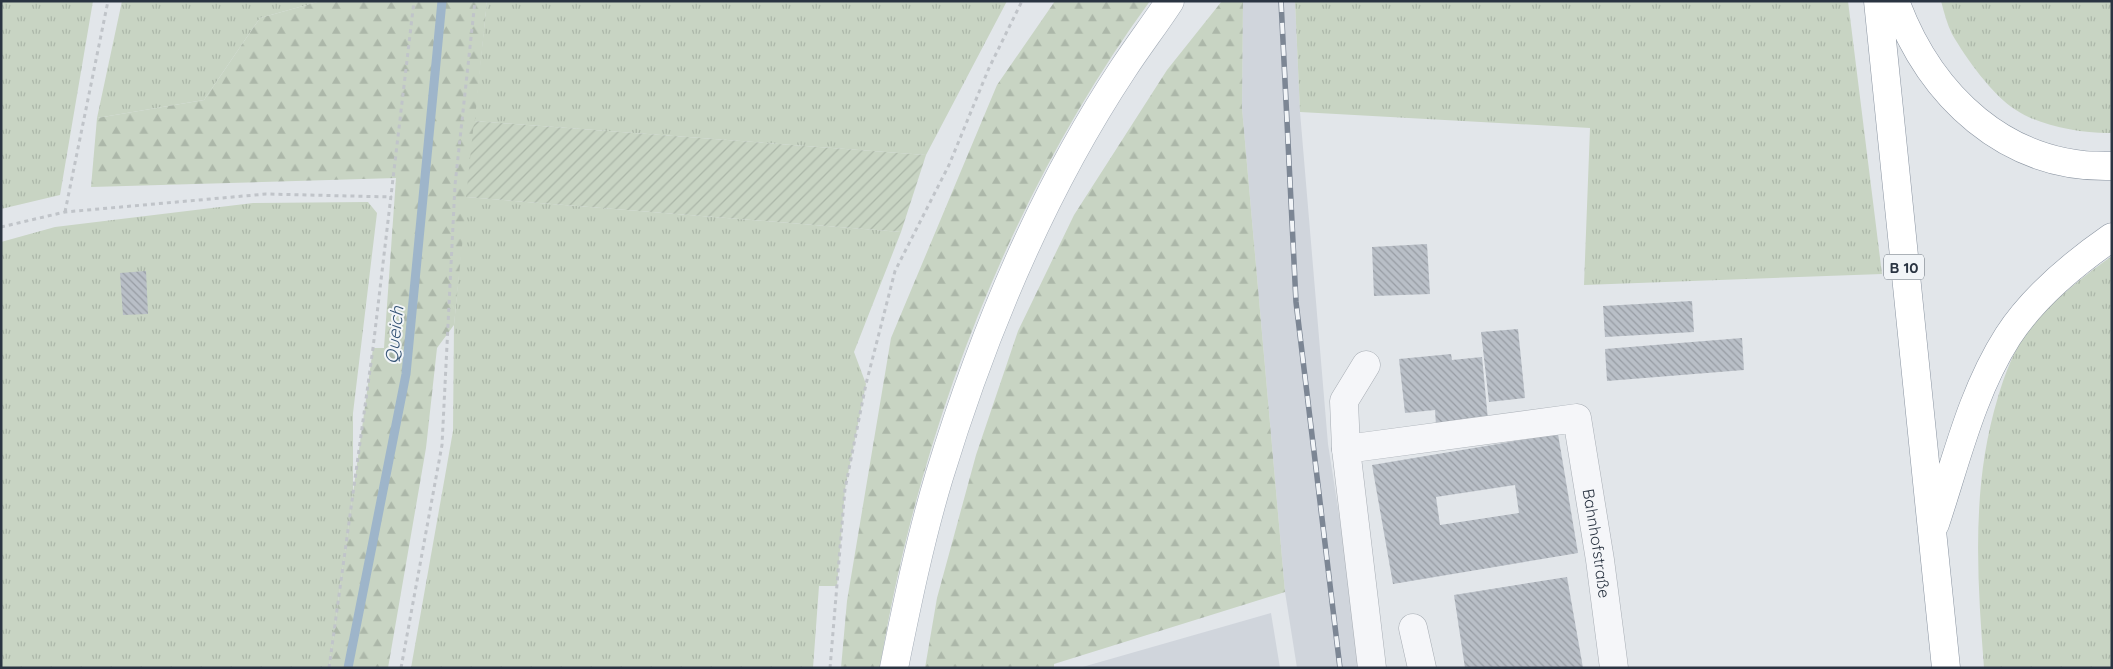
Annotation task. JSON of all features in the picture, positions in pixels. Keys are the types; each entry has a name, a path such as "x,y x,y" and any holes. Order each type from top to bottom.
{"main road":[{"path":"894,668 912,576 939,477 969,387 1006,293 1046,205 1085,133 1122,70 1170,1"},
{"name":"B 10","path":"1878,1 1946,668"},
{"path":"1896,1 1917,49 1928,67 1956,103 1975,119 2007,141 2043,156 2078,164 2112,166"},
{"path":"1932,532 1986,378 2008,337 2037,300 2067,271 2112,237"}],"lane":[{"path":"1366,365 1344,401 1346,449 1372,668"},
{"name":"Bahnhofstraße","path":"1346,449 1577,418 1600,560 1614,668"},
{"path":"1413,628 1422,668"}],"path":[{"path":"65,212 108,1"},
{"path":"329,668 392,197 414,1"},
{"path":"401,668 442,445 455,185 475,1"},
{"path":"830,668 845,489 866,384 895,271 949,165 989,68 1022,1"},
{"path":"1,226 65,212 266,194 392,197"}],"shaded area":[{"path":"1243,1 1295,1 1300,112 1328,444 1363,668 1297,668 1285,592 1242,108"},
{"path":"1271,613 1280,668 1079,668"}],"green space":[{"path":"1,1 93,1 60,195 1,209"},
{"path":"122,1 321,1 260,18 204,100 97,118"},
{"path":"321,1 487,1 454,325 437,348 426,448 388,668 329,668 373,348 384,348 396,178 91,187 97,118 204,100 260,18"},
{"path":"487,1 1007,1 926,155 474,121"},
{"path":"1055,1 1150,1 1100,75 1054,153 1013,235 977,319 945,405 919,492 897,580 880,668 841,668 847,601 891,338 997,85"},
{"path":"1222,1 1243,1 1242,108 1285,592 1054,664 1054,668 925,668 937,598 976,455 1018,331 1074,215 1167,70"},
{"path":"1295,1 1848,1 1882,274 1584,285 1590,128 1300,112"},
{"path":"1941,1 2112,1 2112,133 2088,132 2049,125 2016,110 1989,86 1972,65 1952,34"},
{"path":"474,121 926,155 901,232 466,197"},
{"path":"466,197 901,232 854,352 866,384 845,489 837,586 819,586 813,668 411,668 453,431 454,325"},
{"path":"368,202 377,213 353,413 353,494 329,668 1,668 1,242 55,227 253,203"},
{"path":"2112,256 2112,668 1984,668 1979,599 1978,531 1983,464 1989,430 1998,397 2007,370 2024,336 2048,308"}],"building":[{"path":"1427,244 1430,294 1374,296 1372,247"},
{"path":"146,271 148,314 123,315 120,273"},
{"path":"1692,301 1694,332 1605,337 1603,306"},
{"path":"1518,329 1525,398 1489,402 1481,332"},
{"path":"1742,338 1744,370 1607,381 1605,349"},
{"path":"1451,354 1452,360 1482,357 1488,420 1436,425 1435,410 1405,413 1399,359"},
{"path":"1558,434 1578,553 1393,584 1372,465","holes":["1515,485 1519,513 1440,525 1436,497"]},
{"path":"1567,577 1583,668 1465,668 1454,595"}],"waterway":[{"name":"Queich","path":"348,668 406,374 442,1"}],"railway":[{"path":"1281,1 1296,302 1340,668"}]}
